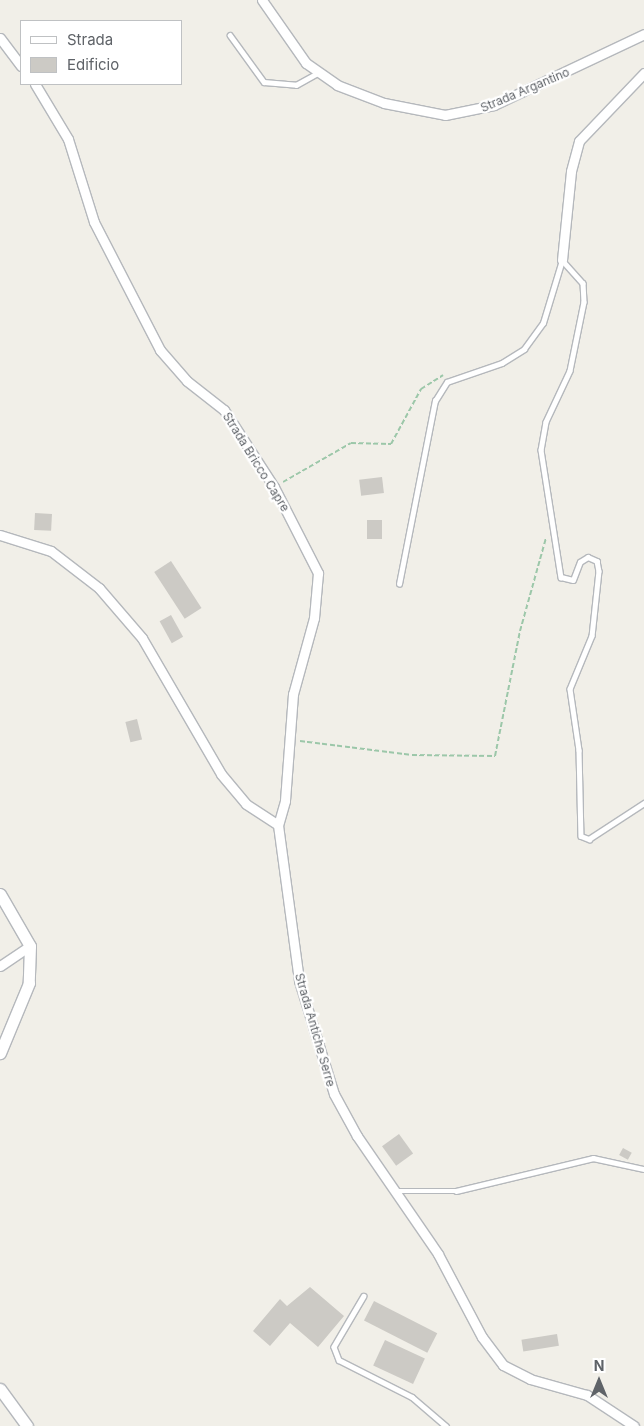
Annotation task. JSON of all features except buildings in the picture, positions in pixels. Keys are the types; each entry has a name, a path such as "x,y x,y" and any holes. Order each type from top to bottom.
{"main road":[{"path":"0,894 30,946 29,983 0,1053"},
{"path":"0,1389 27,1426"}],"street":[{"name":"Strada Argantino","path":"262,0 306,63 318,73 384,103 446,115 465,114 644,34"},
{"path":"0,38 20,65"},
{"path":"562,260 571,170 579,141 644,74"},
{"name":"Strada Bricco Capre","path":"36,85 68,139 94,222 160,350 188,381 224,410 274,487 318,573 314,618 293,694 290,740 278,825"},
{"path":"0,535 51,552 99,588 142,638 221,774 246,804 278,825"},
{"name":"Strada Antiche Serre","path":"278,825 299,981 323,1065 343,1113 398,1191 503,1365 530,1380 587,1395 634,1426"},
{"path":"0,966 30,946"}],"lane":[{"path":"230,35 264,82 296,85 318,73"},
{"path":"399,584 435,401 447,382 465,372 502,363 524,349 543,324 562,260"},
{"path":"562,260 583,283 584,302 570,371 546,422 541,450 561,577 573,580 580,562 588,557 597,561 599,571 592,636 570,689 579,750 581,836 589,839 644,803"},
{"path":"398,1191 456,1191 593,1158 644,1169"},
{"path":"364,1296 334,1347 339,1360 412,1397 446,1426"}],"path":[{"path":"274,487 351,443 391,444 421,389 442,375 465,372"},
{"path":"290,740 412,755 495,756 527,602 543,562 547,528"}]}
